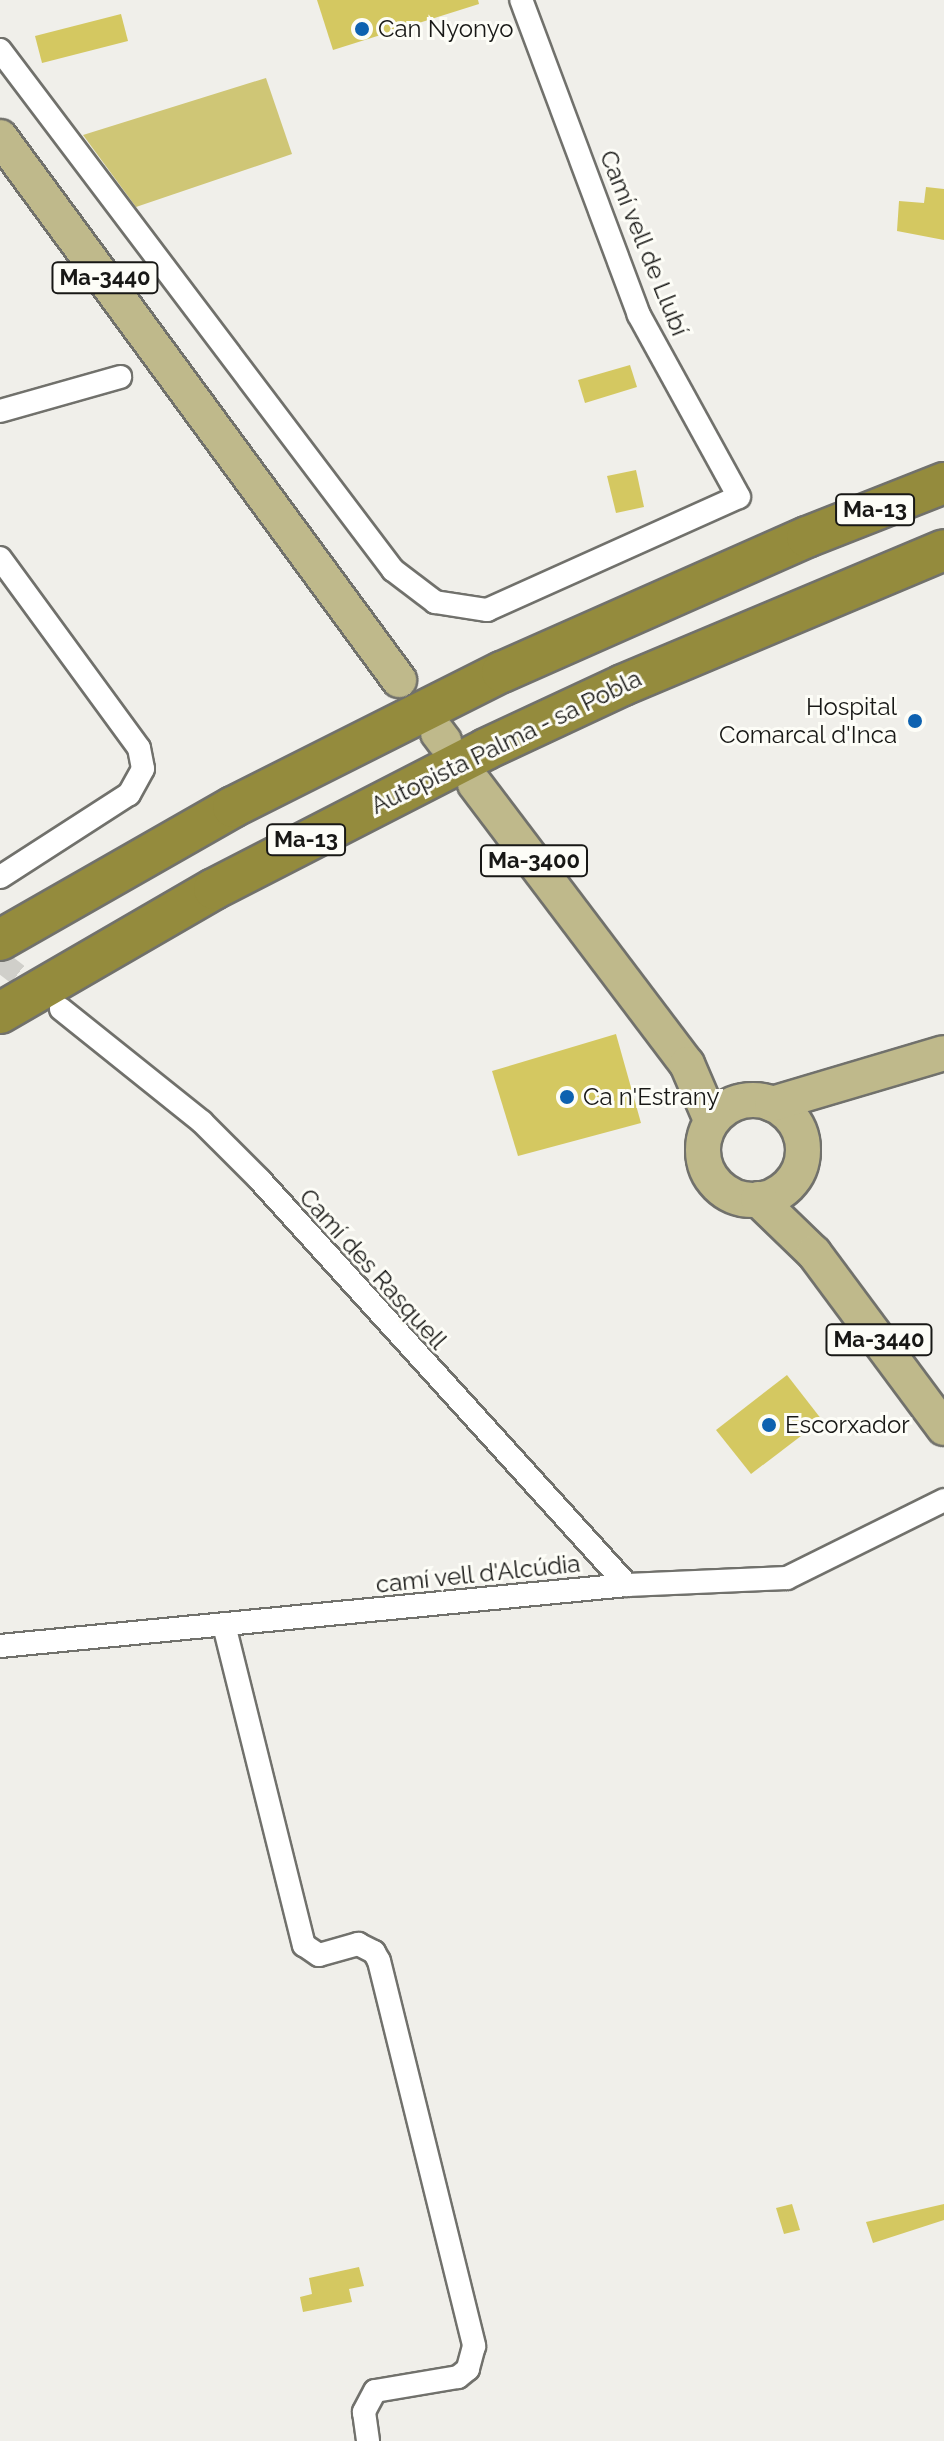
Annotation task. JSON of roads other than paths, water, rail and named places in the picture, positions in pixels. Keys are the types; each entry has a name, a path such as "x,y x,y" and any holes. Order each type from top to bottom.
{"highway":[{"path":"807,537 841,505 944,458"},
{"name":"Ma-13","path":"0,940 220,814 387,728 807,537 944,483"},
{"name":"Autopista Palma - sa Pobla","path":"0,1013 214,889 395,794 611,690 944,550"},
{"path":"781,617 834,612 944,573"}],"main road":[{"name":"Ma-3440","path":"0,137 399,680"},
{"name":"Ma-3400","path":"475,784 722,1112"},
{"path":"772,1104 786,1112 802,1140 802,1157 773,1192 741,1198 712,1180 702,1149 722,1112 772,1104 843,1086 944,1053"},
{"path":"802,1140 843,1086"},
{"name":"Ma-3440","path":"773,1192 807,1246 944,1428"}],"street":[{"name":"Camí vell de Llubí","path":"0,50 393,570 421,595 470,611 506,606 739,497 639,315 521,0"},
{"path":"0,411 120,377"},
{"path":"0,558 139,748 143,769 129,794 0,877"},
{"name":"Camí des Rasquell","path":"61,1009 202,1122 240,1160 627,1585"},
{"name":"camí vell d'Alcúdia","path":"0,1646 627,1585 787,1578 944,1500"},
{"path":"224,1625 304,1945 319,1955 358,1944 374,1952 379,1961 474,2346 468,2369 458,2377 375,2391 364,2412 368,2441"}],"tunnel":[{"path":"0,961 43,994"}],"place":[{"name":"Can Nyonyo","path":"362,29"},
{"name":"Hospital Comarcal d'Inca","path":"915,721"},
{"name":"Ca n'Estrany","path":"567,1097"},
{"name":"Escorxador","path":"769,1425"}]}
